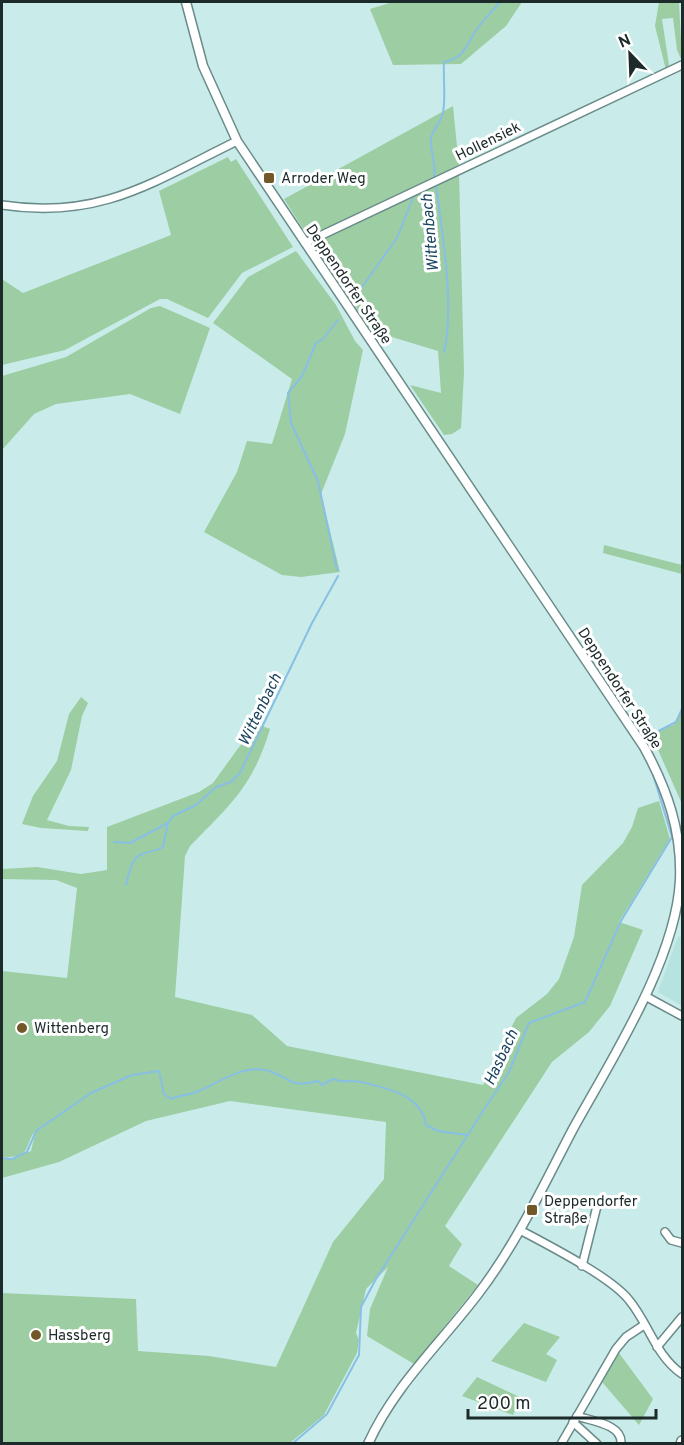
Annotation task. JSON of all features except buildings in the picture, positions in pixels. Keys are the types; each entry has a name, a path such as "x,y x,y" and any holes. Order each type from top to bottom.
{"street":[{"name":"Deppendorfer Straße","path":"186,2 203,66 237,141 641,743 672,808 680,865 678,896 671,924 645,996 520,1230 478,1294 399,1390 368,1443"},
{"name":"Hollensiek","path":"305,243 682,65"},
{"path":"2,205 56,210 95,203 154,183 237,141"},
{"path":"645,996 682,1016"},
{"path":"582,1266 597,1206"},
{"path":"520,1230 622,1292 657,1347 672,1367 682,1374"},
{"path":"665,1232 671,1240 682,1243"},
{"path":"657,1347 682,1317"},
{"path":"561,1443 621,1341 644,1325"},
{"path":"575,1419 597,1443"},
{"path":"575,1419 616,1429 621,1435 621,1443"}],"shaded area":[{"path":"678,936 682,938 682,1006 658,992"}],"green space":[{"path":"393,2 522,2 506,26 461,64 393,65 370,9"},
{"path":"659,2 679,2 682,61 677,50 673,18 662,19 669,65 666,70 655,26"},
{"path":"453,106 459,167 309,238 284,199"},
{"path":"228,157 231,162 236,159 293,247 242,273 208,318 167,299 160,299 65,350 2,365 2,279 23,293 171,235 159,191"},
{"path":"459,172 464,373 461,428 452,434 444,435 410,385 441,393 438,351 372,331 312,243"},
{"path":"296,251 336,305 355,341 363,350 345,434 321,494 340,572 301,577 282,575 204,532 237,472 247,441 272,444 292,379 213,323 248,277"},
{"path":"160,306 210,328 180,414 130,394 56,404 34,414 2,450 2,376 66,357 151,308"},
{"path":"604,545 682,565 682,574 603,553"},
{"path":"81,697 88,703 82,716 71,770 47,820 69,826 89,827 88,831 41,828 22,824 33,796 57,761 69,714"},
{"path":"682,707 682,804 651,734 675,724"},
{"path":"260,725 270,729 256,766 248,780 239,794 190,846 185,856 175,997 252,1015 287,1046 483,1085 516,1018 547,994 559,979 574,937 582,885 623,843 632,827 638,808 659,801 670,839 619,922 643,930 610,1006 589,1032 552,1062 445,1226 462,1244 449,1266 478,1285 414,1364 367,1336 370,1309 388,1267 366,1289 356,1333 359,1340 357,1353 324,1415 290,1443 2,1443 2,1293 136,1299 138,1351 209,1356 276,1367 333,1242 384,1179 386,1122 230,1101 146,1121 59,1162 2,1178 2,1158 12,1159 31,1151 36,1130 23,1153 12,1157 2,1157 2,971 67,978 77,888 56,880 2,879 2,869 37,867 81,874 107,870 107,827 199,792 213,783 239,747"},
{"path":"524,1323 560,1337 546,1354 557,1360 546,1382 491,1361"},
{"path":"619,1353 653,1399 639,1425 602,1382"},
{"path":"477,1377 522,1398 513,1415 462,1396"}],"waterway":[{"name":"Wittenbach","path":"434,177 431,139 443,113 444,62 454,59 461,53 500,2"},
{"name":"Wittenbach","path":"354,298 397,238 414,195 436,185 448,292 444,352"},
{"name":"Wittenbach","path":"337,570 318,481 291,423 288,393 302,376 316,343 323,339 338,320"},
{"name":"Wittenbach","path":"126,885 131,866 137,858 163,847 168,823 173,816 196,805 216,787 231,782 240,773 312,623 338,576"},
{"name":"Hasbach","path":"643,739 676,722 682,709"},
{"name":"Hasbach","path":"292,1444 327,1414 359,1355 361,1307 376,1279 509,1072 529,1023 585,1002 621,921 672,837 652,771"},
{"name":"Wittenbach","path":"114,842 130,843 168,823"},
{"path":"2,1158 12,1159 27,1152 36,1131 91,1093 132,1075 159,1071 164,1094 171,1099 207,1088 239,1072 256,1069 274,1073 300,1084 318,1081 322,1085 333,1079 361,1082 402,1094 418,1106 426,1125 438,1131 467,1135"}],"place":[{"name":"Arroder Weg","path":"269,178"},
{"name":"Wittenberg","path":"22,1028"},
{"name":"Deppendorfer Straße","path":"532,1210"},
{"name":"Hassberg","path":"36,1335"}]}
